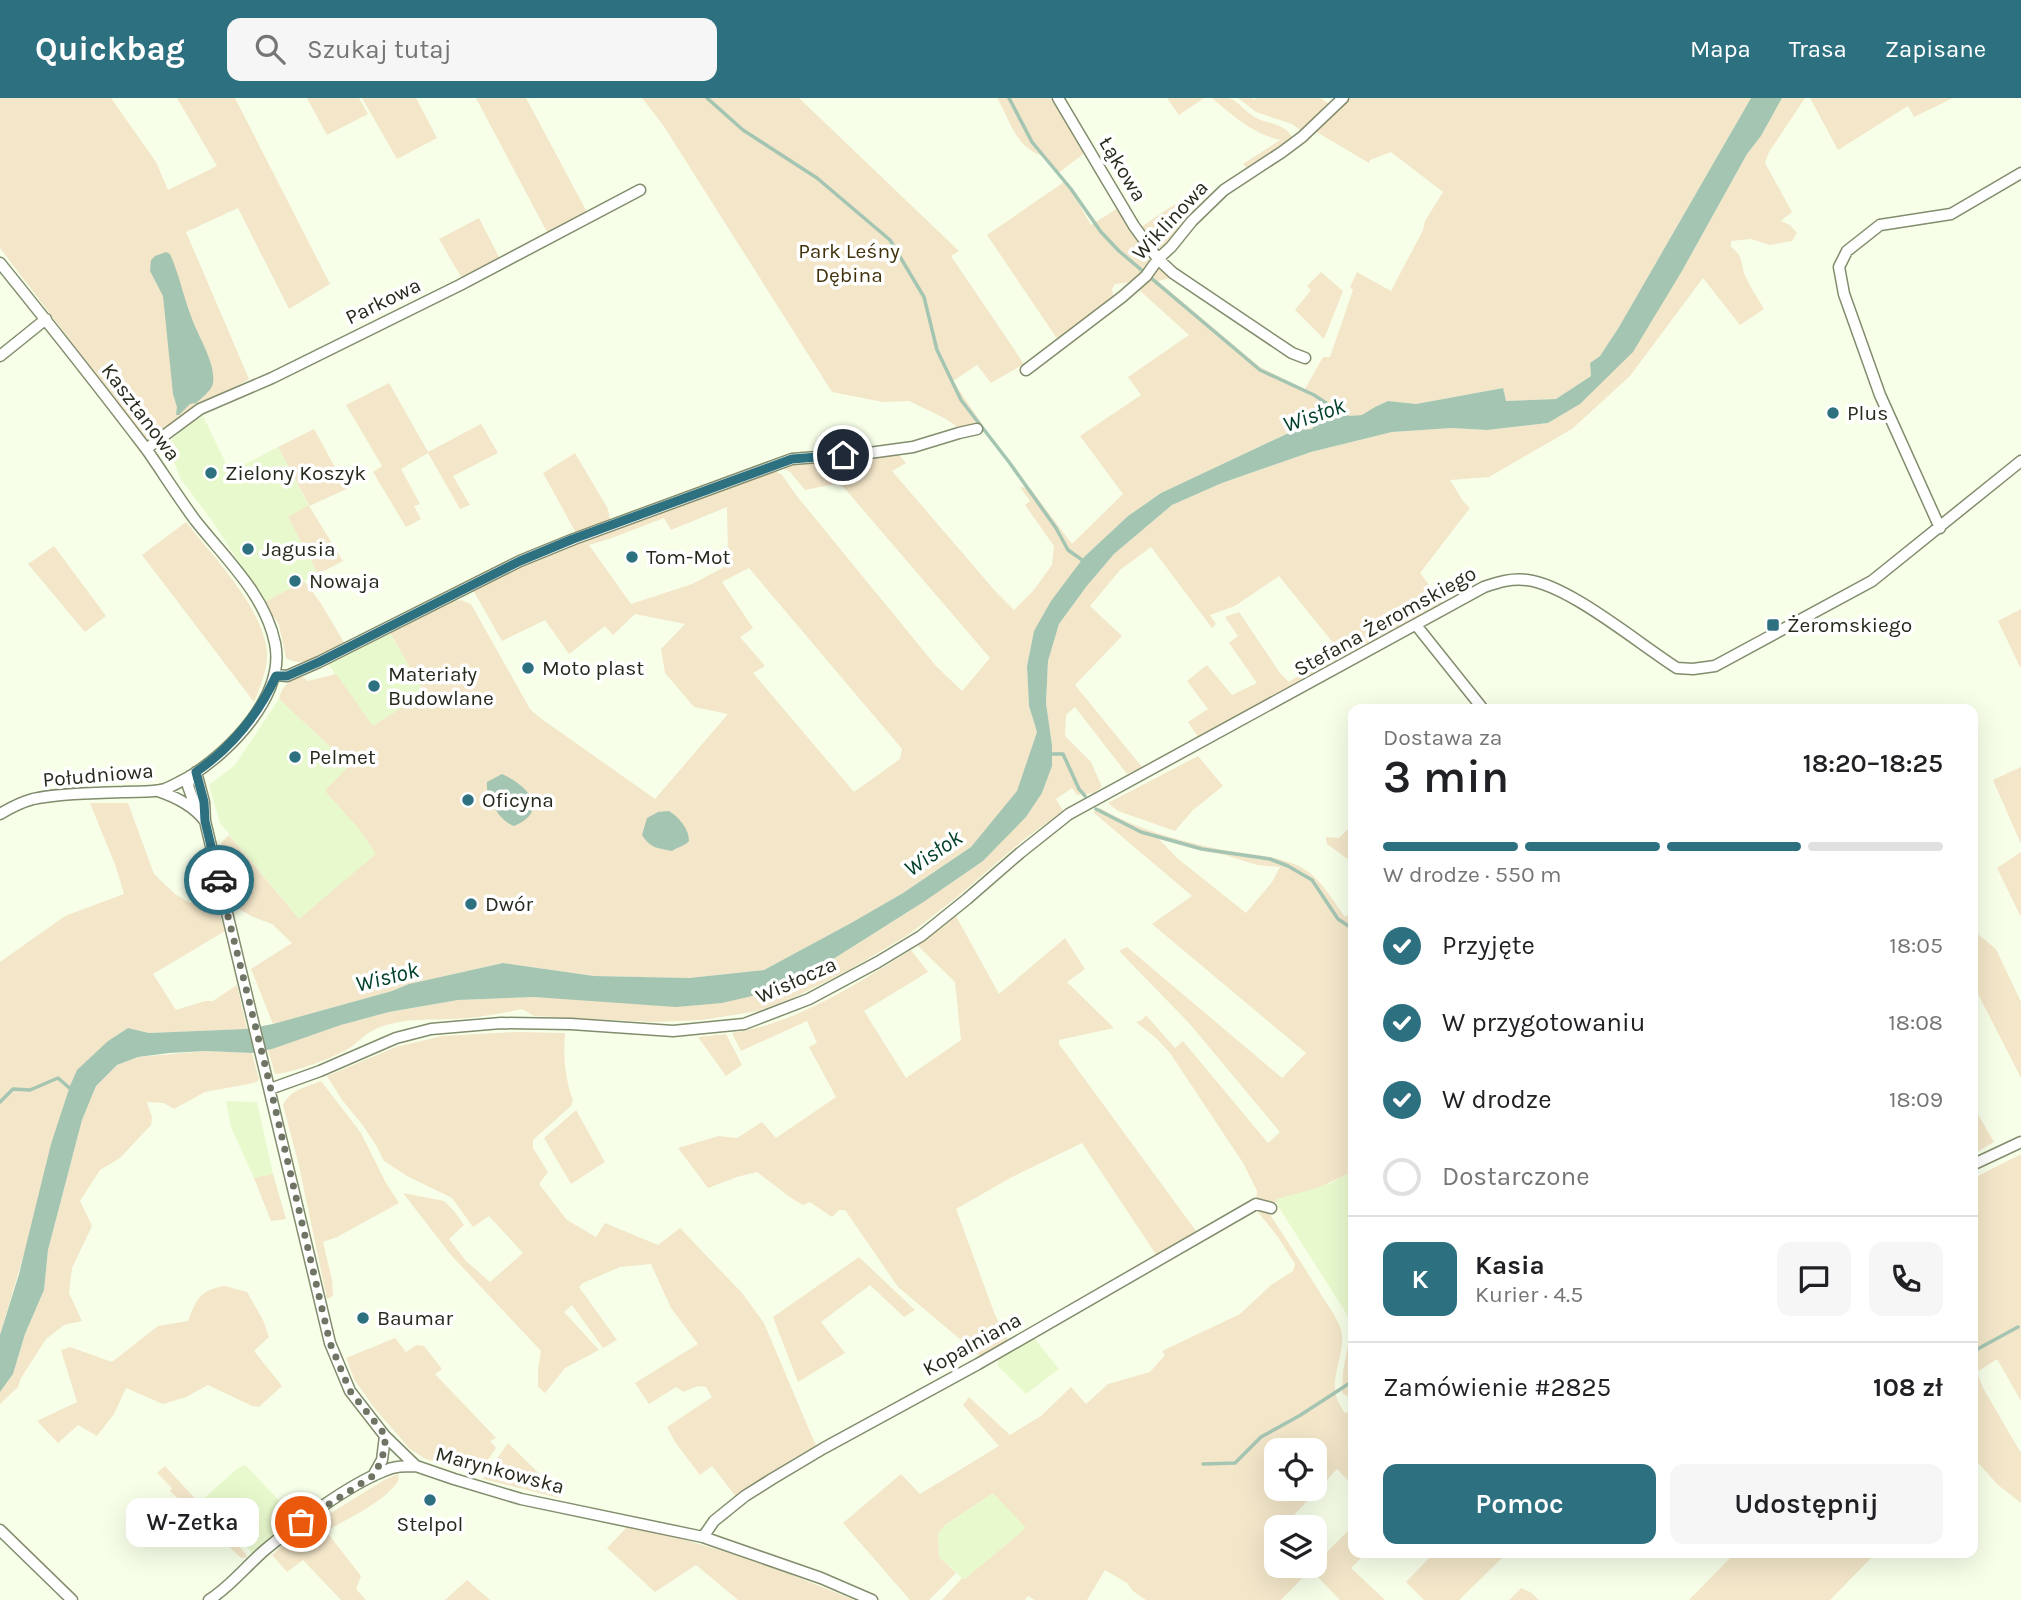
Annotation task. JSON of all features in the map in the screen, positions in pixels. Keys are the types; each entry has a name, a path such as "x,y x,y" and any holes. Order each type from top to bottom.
{"street":[{"name":"Łąkowa","path":"1058,98 1134,226 1152,267 1173,273 1292,353 1305,358"},
{"name":"Wiklinowa","path":"1026,370 1122,297 1224,190 1309,132 1343,98"},
{"path":"1940,528 1880,395 1844,294 1839,267 1847,251 1880,225 1951,214 2021,173"},
{"name":"Parkowa","path":"146,449 200,409 272,377 448,290 640,190"},
{"name":"Kasztanowa","path":"0,263 146,449 196,520 250,588 266,615 276,644 276,676"},
{"path":"0,356 46,319"},
{"path":"276,676 287,676 319,662 510,566 563,543 792,459 913,447 978,429"},
{"name":"Stefana Żeromskiego","path":"1269,706 1485,587 1503,580 1527,580 1549,585 1677,668 1715,666 1861,588 1887,571 2021,461"},
{"path":"1416,625 1479,704"},
{"name":"Południowa","path":"0,814 33,799 166,788 193,774 222,752 254,717 276,676"},
{"name":"Wisłocza","path":"270,1089 396,1038 431,1028 501,1023 571,1024 673,1031 744,1024 809,999 921,936 1066,816 1269,706"},
{"path":"193,774 188,786 197,811"},
{"name":"Marynkowska","path":"193,774 204,802 205,821 330,1343 350,1391 386,1436 416,1466 454,1479 522,1499 703,1537 821,1578 872,1600"},
{"name":"Marynkowska","path":"155,791 172,795 197,811 205,821"},
{"path":"1978,1162 2021,1142"},
{"name":"Kopalniana","path":"703,1537 714,1521 745,1496 824,1448 971,1368 1256,1204 1271,1208"},
{"path":"373,1476 382,1460 386,1436"},
{"path":"209,1600 265,1549 331,1502 386,1470 399,1466 416,1466"},
{"path":"0,1530 72,1600"}],"shaded area":[{"path":"1751,98 1782,98 1633,352 1580,404 1548,423 1487,430 1452,428 1392,432 1311,452 1222,483 1172,505 1114,554 1059,624 1048,661 1046,703 1052,766 1042,793 1026,817 983,861 808,975 778,990 722,1003 676,1007 534,997 458,1000 389,1012 252,1053 169,1053 138,1057 117,1065 96,1086 82,1120 48,1250 44,1290 25,1334 13,1374 0,1392 0,1335 19,1274 51,1144 77,1070 108,1041 128,1028 149,1033 245,1029 273,1024 409,984 503,963 594,976 689,978 764,970 851,923 903,893 971,847 1017,791 1037,732 1029,706 1027,666 1034,631 1051,601 1084,557 1128,516 1161,493 1295,430 1312,429 1319,418 1362,415 1388,401 1416,404 1503,388 1506,401 1556,399 1591,376 1590,363 1600,356 1619,327"},
{"path":"166,252 170,254 213,375 209,391 179,415 176,415 177,407 173,394 163,296 150,271 151,260"},
{"path":"203,416 230,472 278,447 309,506 288,517 318,574 265,602 215,525 180,478 171,453 176,450 174,443 170,442 182,429"},
{"path":"390,632 424,693 373,726 328,664"},
{"path":"279,699 350,765 360,830 377,855 299,919 220,823 209,785 235,765"},
{"path":"502,774 527,791 533,805 525,820 514,826 504,820 488,795 487,782"},
{"path":"669,811 683,824 689,841 672,851 651,845 642,835 647,818 658,812"},
{"path":"226,1101 257,1102 273,1174 254,1178 231,1127"},
{"path":"1348,1174 1348,1316 1276,1199 1331,1183"},
{"path":"1034,1338 1059,1369 1026,1394 998,1366 998,1359"},
{"path":"245,1465 296,1518 253,1554 202,1500"},
{"path":"993,1493 1027,1528 964,1580 939,1557 938,1534 945,1525"}],"green space":[{"path":"0,98 111,98 156,162 168,190 217,166 177,98 235,98 330,284 289,309 238,208 186,232 249,379 145,439 0,248"},
{"path":"307,98 359,98 368,114 327,135"},
{"path":"362,98 416,98 437,138 397,159"},
{"path":"476,98 526,98 588,214 547,232"},
{"name":"Park Leśny Dębina","path":"642,98 799,98 959,251 951,256 1024,364 991,383 977,365 953,381 982,424 960,429 909,401 883,402 832,392 663,125"},
{"path":"997,98 1050,98 1086,152 1057,174 1048,158 1037,154 1021,142"},
{"path":"1167,98 1204,98 1179,115"},
{"path":"1212,98 1233,100 1256,118 1287,130 1293,139 1248,170 1243,164 1280,140 1252,129"},
{"path":"1238,98 1320,98 1331,105 1304,133 1292,124 1256,112"},
{"path":"1349,98 1751,98 1619,327 1600,356 1590,363 1591,376 1556,399 1506,401 1502,388 1416,404 1388,401 1363,415 1319,418 1312,429 1295,430 1161,493 1128,516 1084,557 1034,631 1027,666 1029,706 1037,732 1018,791 971,847 903,893 764,970 689,978 594,976 503,963 409,984 273,1024 251,969 292,943 272,924 236,907 221,843 229,835 299,919 376,854 360,830 325,791 350,765 279,699 287,684 303,677 308,681 336,674 373,726 424,693 390,632 453,601 461,600 471,604 530,709 655,799 728,714 694,707 665,673 661,649 685,624 635,614 613,635 605,626 569,654 545,620 502,641 473,590 514,568 585,539 774,470 782,475 936,666 962,691 990,658 840,483 805,490 790,472 781,467 895,454 900,456 906,463 892,471 1014,610 1033,591 1052,565 1054,546 1025,505 1030,501 1020,487 1030,488 1072,544 1123,494 1080,436 1141,395 1128,377 1189,335 1138,289 1159,267 1174,277 1158,281 1260,367 1305,389 1323,357 1330,357 1353,290 1350,287 1357,272 1391,291 1423,230 1425,221 1443,192 1391,152 1370,160 1369,163 1315,131","holes":["727,507 728,553 732,563 692,584 631,604 589,545 664,518 671,530","749,568 902,749 900,759 854,792 753,673 765,666 740,637 753,628 722,582"]},
{"path":"1782,98 1805,98 1769,152 1765,163 1792,212 1781,221 1790,225 1797,233 1792,241 1770,245 1751,239 1731,241 1731,247 1740,258 1746,278 1764,309 1740,325 1703,278 1630,376 1572,429 1489,477 1450,480 1470,508 1420,573 1443,603 1198,737 1188,722 1208,709 1187,681 1207,665 1232,695 1257,683 1229,643 1238,636 1225,617 1239,612 1289,682 1324,658 1324,654 1334,644 1279,576 1235,606 1210,615 1216,624 1212,628 1151,547 1120,570 1090,606 1122,636 1075,685 1142,767 1127,774 1075,707 1066,715 1065,736 1091,762 1102,787 1094,793 1077,795 1072,788 1056,799 1063,811 1022,841 908,935 849,970 793,998 758,1011 702,1020 654,1022 534,1016 522,1009 471,1018 392,1023 378,1028 351,1047 325,1060 275,1074 268,1050 389,1012 458,1000 534,997 589,999 808,975 925,901 983,861 1026,817 1042,793 1052,766 1046,703 1048,661 1059,624 1114,554 1172,505 1222,483 1311,452 1392,432 1452,428 1487,430 1548,423 1580,404 1633,351"},
{"path":"1810,98 1953,98 1914,117 1908,106 1838,150"},
{"path":"1064,182 1091,225 1118,208 1151,257 1151,262 1131,282 1115,284 1112,289 1114,299 1058,340 987,235"},
{"path":"1175,204 1189,220 1165,248 1156,248 1141,227"},
{"path":"479,218 500,259 461,277 439,239"},
{"path":"1321,272 1343,291 1324,339 1295,310 1311,290 1307,286"},
{"path":"389,383 428,452 481,424 498,453 453,476 470,505 460,509 428,453 401,469 420,504 414,506 421,519 406,527 373,472 382,466 346,405"},
{"path":"314,429 347,489 309,506 343,561 318,574 288,517 309,505 278,447"},
{"path":"575,453 608,509 610,520 576,533 543,473"},
{"path":"186,522 236,584 258,620 267,655 263,679 254,702 142,555"},
{"path":"54,546 106,616 85,632 28,564"},
{"path":"304,581 345,644 309,661 301,662 286,658 279,625 265,602"},
{"path":"2021,609 2021,669 1998,621"},
{"path":"1198,756 1223,786 1193,810 1175,831 1118,811 1108,803"},
{"path":"2021,767 2021,844 1993,780"},
{"path":"90,803 128,803 154,874 175,894 190,903 213,894 225,931 153,974 176,1010 213,1001 237,985 247,1029 149,1033 128,1028 108,1041 29,1237 0,1335 0,962 65,916 124,894"},
{"path":"1100,808 1129,823 1176,839 1266,856 1298,866 1317,880 1345,917 1348,915 1348,1174 1320,1187 1277,1199 1277,1202 1256,1201 1257,1191 1243,1163 1170,1053 1136,1022 1146,1015 1175,1048 1183,1041 1268,1143 1280,1132 1189,1023 1119,951 1127,947 1282,1078 1306,1053 1152,924 1192,896 1093,812","holes":["1159,839 1257,865 1280,867 1272,882 1246,913 1177,858"]},
{"path":"1348,829 1348,859 1327,844 1326,837 1339,838"},
{"path":"2021,852 2021,917 1997,868"},
{"path":"956,916 999,994 1065,938 1085,969 1067,982 1114,1028 1059,1040 1059,1044 1196,1231 1157,1256 1082,1143 1012,1177 956,1209 995,1315 1009,1341 980,1356 898,1287 845,1210 839,1210 832,1217 810,1202 803,1205 757,1172 708,1188 678,1148 719,1136 737,1138 762,1122 776,1138 836,1097 809,1047 817,1043 807,1021 741,1051 732,1033 780,1021 826,1001 911,950 928,972 864,1011 906,1078 961,1040 955,982 918,946"},
{"path":"1978,933 1996,949 2021,1002 2021,1078 1978,994"},
{"path":"517,1032 565,1033 565,1067 573,1100 571,1106 533,1140 533,1148 548,1172 539,1184 567,1220 596,1237 605,1223 658,1245 680,1228 742,1293 764,1323 816,1446 789,1461 737,1498 712,1466 700,1475 667,1427 712,1397 706,1387 698,1386 683,1392 676,1387 649,1404 635,1383 698,1344 671,1308 651,1264 620,1267 579,1287 617,1340 603,1348 572,1305 564,1312 599,1350 565,1368 545,1393 538,1387 541,1351 451,1255 403,1193 444,1201 454,1211 464,1225 449,1239 466,1261 490,1282 523,1253 489,1216 473,1227 452,1198 407,1176 384,1161 376,1145 327,1076 396,1047 442,1036"},
{"path":"726,1034 742,1065 726,1076 698,1037"},
{"path":"206,1051 252,1053 259,1080 205,1092 174,1109 164,1103 147,1102 152,1117 151,1125 120,1158 100,1170 80,1201 92,1226 72,1268 69,1293 82,1321 64,1325 46,1339 18,1387 0,1404 0,1392 13,1374 25,1334 44,1290 48,1250 82,1120 96,1086 117,1065 138,1057"},
{"path":"321,1081 361,1133 399,1203 323,1242 332,1280 333,1296 327,1299 299,1166 283,1105 294,1092"},
{"path":"576,1110 605,1162 571,1184 544,1138"},
{"path":"1978,1114 1994,1142 1978,1151"},
{"path":"2021,1154 2021,1401 1997,1359 1978,1371 1978,1176"},
{"path":"273,1174 286,1219 271,1221 254,1178"},
{"path":"1257,1211 1269,1213 1337,1319 1342,1345 1336,1374 1336,1393 1345,1413 1348,1412 1348,1481 1337,1469 1327,1480 1327,1438 1264,1438 1264,1501 1307,1501 1294,1515 1264,1515 1264,1578 1302,1578 1281,1600 1146,1600 1127,1583 1105,1570 1087,1600 1035,1600 1028,1596 1025,1600 942,1600 962,1578 965,1579 1026,1528 993,1493 945,1525 938,1534 939,1557 956,1573 929,1600 910,1600 843,1523 901,1474 920,1494 999,1446 963,1405 969,1397 1010,1435 1041,1416 1071,1387 1086,1404 1108,1384 1150,1372 1165,1355 1162,1351 1240,1314 1271,1285 1293,1271 1295,1264"},
{"path":"859,1257 915,1310 904,1317 870,1285 821,1322 845,1353 798,1382 773,1317"},
{"path":"225,1286 247,1292 269,1337 254,1351 282,1386 259,1407 208,1385 186,1397 163,1404 126,1388 114,1414 97,1436 78,1425 58,1443 37,1421 77,1402 61,1350 70,1347 112,1362 158,1326 188,1321 204,1293"},
{"path":"395,1338 406,1352 417,1345 424,1346 442,1369 435,1374 496,1438 490,1441 496,1448 477,1475 426,1459 410,1449 355,1381 346,1358"},
{"path":"1348,1344 1348,1397 1342,1393"},
{"path":"1978,1375 2021,1453 2021,1503 1998,1485 1978,1463"},
{"path":"508,1443 559,1493 559,1498 483,1479"},
{"path":"165,1466 247,1557 241,1558 170,1491 172,1488 157,1473"},
{"path":"398,1474 399,1479 386,1494 326,1531 361,1576 356,1589 366,1600 341,1600 303,1560 287,1572 272,1555 289,1539"},
{"path":"627,1527 682,1539 754,1560 855,1600 738,1600 696,1565 655,1592 607,1548"},
{"path":"1348,1531 1348,1558 1361,1558 1351,1568 1385,1600 1340,1600 1319,1578 1327,1578 1327,1552"},
{"path":"1429,1558 1502,1558 1459,1600 1424,1600 1406,1582"},
{"path":"1730,1558 1871,1558 1830,1600 1689,1600"},
{"path":"467,1580 490,1600 445,1600"},
{"path":"1521,1588 1532,1593 1539,1600 1509,1600"}],"waterway":[{"path":"707,98 743,130 817,178 890,240 924,297 937,350 961,400 1009,462 1056,528 1068,550 1085,562"},
{"name":"Wisłok","path":"1009,98 1032,142 1071,189 1101,232 1119,251 1260,370 1314,395 1349,418"},
{"path":"1050,754 1063,754 1085,796"},
{"path":"1096,809 1141,832 1202,849 1270,859 1288,866 1312,880 1338,919 1348,926"},
{"path":"0,1102 13,1089 30,1090 58,1078 73,1091"},
{"path":"1978,1349 2018,1327"},
{"path":"1203,1464 1235,1463 1261,1437 1348,1384"}],"way so far":[{"path":"219,880 330,1343 350,1391 386,1436 382,1460 373,1476 301,1522"}],"place":[{"name":"Plus","path":"1833,413"},
{"name":"Zielony Koszyk","path":"211,473"},
{"name":"Jagusia","path":"248,549"},
{"name":"Tom-Mot","path":"632,557"},
{"name":"Nowaja","path":"295,581"},
{"name":"Żeromskiego","path":"1773,625"},
{"name":"Moto plast","path":"528,668"},
{"name":"Materiały Budowlane","path":"374,686"},
{"name":"Pelmet","path":"295,757"},
{"name":"Oficyna","path":"468,800"},
{"name":"Dwór","path":"471,904"},
{"name":"Baumar","path":"363,1318"},
{"name":"Stelpol","path":"430,1500"},
{"name":"W-Zetka","path":"301,1522"}],"route":[{"path":"219,880 196,772 216,758 254,717 276,676 287,676 319,662 520,561 573,539 792,459 843,455"}]}
